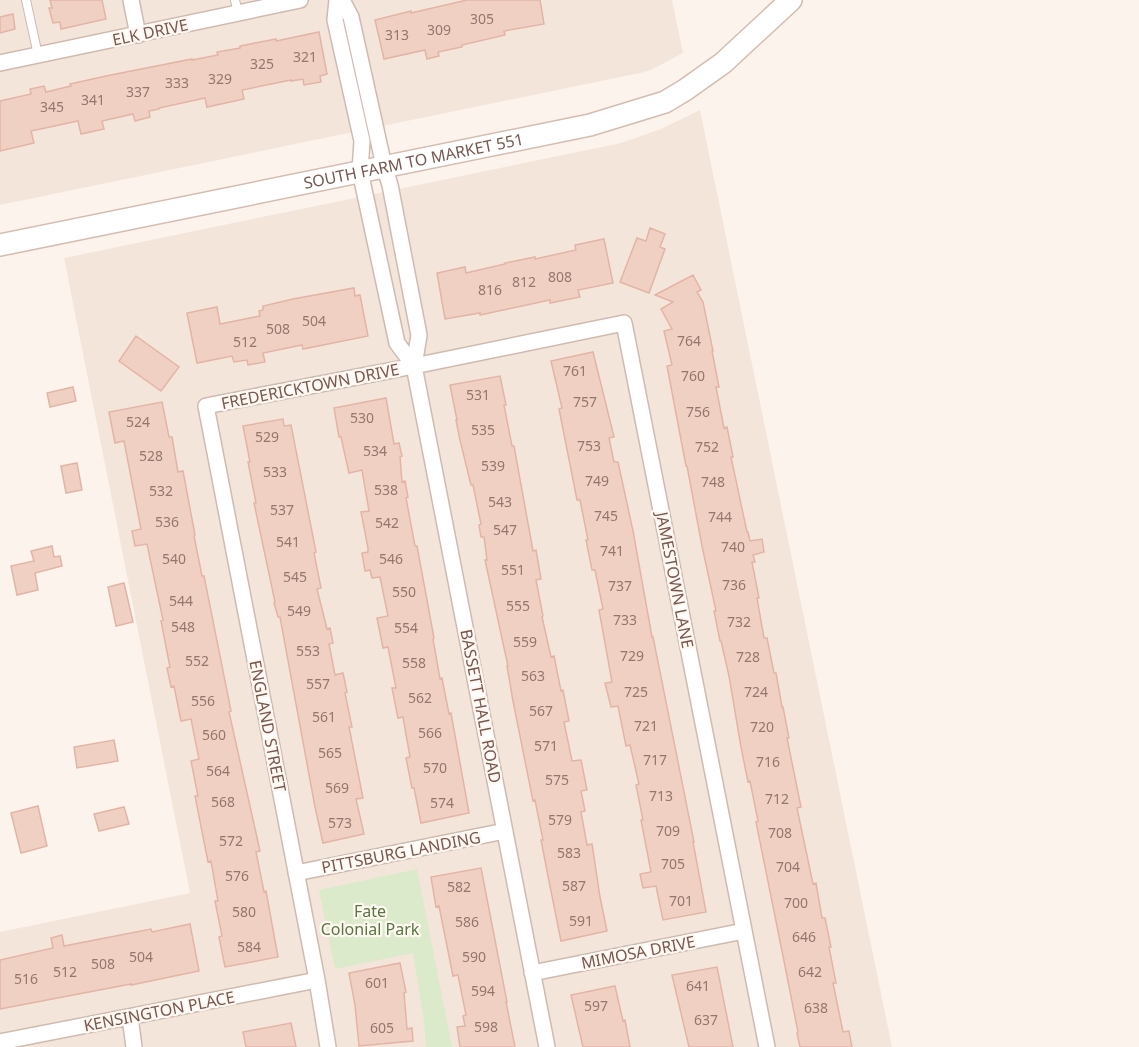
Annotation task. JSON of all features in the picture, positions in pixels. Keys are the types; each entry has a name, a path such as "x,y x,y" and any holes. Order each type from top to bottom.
{"main road":[{"name":"SOUTH FARM TO MARKET 551","path":"0,245 590,125 665,102 723,63 791,0"}],"street":[{"path":"131,0 138,35"},
{"name":"ELK DRIVE","path":"0,63 138,35 237,6 300,0"},
{"name":"BASSETT HALL ROAD","path":"336,0 335,20 362,141 360,171 397,343 414,366"},
{"name":"BASSETT HALL ROAD","path":"342,0 351,17 390,185 419,335 414,366 547,1047"},
{"name":"JAMESTOWN LANE","path":"414,366 624,323 767,1047"},
{"name":"FREDERICKTOWN DRIVE","path":"206,406 414,366"},
{"name":"ENGLAND STREET","path":"206,406 328,1047"},
{"name":"PITTSBURG LANDING","path":"296,873 506,831"},
{"name":"MIMOSA DRIVE","path":"532,973 744,931"},
{"name":"KENSINGTON PLACE","path":"0,1042 317,980"},
{"path":"130,1017 134,1047"}],"lane":[{"path":"26,0 38,55"}],"shaded area":[{"path":"0,0 672,0 683,53 651,70 640,73 0,205"},
{"path":"700,110 892,1047 0,1047 0,932 190,893 64,258 621,143 661,129"}],"green space":[{"name":"Fate Colonial Park","path":"417,869 452,1047 426,1047 413,953 335,969 319,890"}],"building":[{"path":"50,0 102,0 106,19 61,29 60,22 53,23 49,8 52,8"},
{"path":"467,0 540,0 544,24 504,31 505,35 438,52 439,56 427,59 425,50 384,59 375,20"},
{"path":"13,14 15,29 0,33 0,17"},
{"path":"319,32 327,74 320,76 321,82 304,85 303,79 291,80 242,90 244,99 207,107 205,98 149,111 150,117 135,121 133,114 102,121 104,129 81,134 78,121 31,131 34,143 0,151 0,101 31,94 30,89 44,86 46,92 106,76 218,55 217,52 240,48 240,46"},
{"path":"650,228 665,234 660,247 665,249 649,293 620,282 637,238 646,241"},
{"path":"604,239 613,283 578,290 580,297 550,303 550,300 480,315 480,313 445,319 437,273 465,267 466,273 505,263 535,257 535,259 576,250 575,245"},
{"path":"693,275 701,290 697,292 703,302 719,387 716,387 724,428 727,427 747,532 750,541 762,539 764,552 753,555 755,562 752,562 764,638 767,638 783,707 801,807 797,808 813,884 816,883 822,918 825,918 831,947 829,947 836,983 833,983 843,1032 849,1031 852,1047 800,1047 797,1033 756,822 758,821 741,747 667,366 672,365 664,331 672,329 661,309 673,302 655,295"},
{"path":"354,288 355,296 360,295 368,336 303,349 302,345 263,353 265,362 248,365 247,360 234,362 232,356 197,363 187,313 217,307 220,324 260,316 259,311 263,310 263,306"},
{"path":"136,336 179,367 161,391 119,361"},
{"path":"593,352 614,437 609,438 614,462 618,462 633,531 706,912 663,920 656,886 643,888 640,874 651,872 636,785 639,784 630,745 626,746 618,706 611,707 605,683 612,682 599,610 603,609 595,570 592,570 580,500 577,500 559,409 562,408 551,361"},
{"path":"500,376 533,551 536,550 541,579 536,580 542,617 551,657 554,656 561,691 563,690 569,721 564,722 572,761 581,760 587,790 581,791 585,811 581,812 587,845 592,844 607,931 561,941 541,840 543,840 535,800 533,801 508,666 485,560 487,560 484,537 481,537 479,525 481,524 460,440 450,385"},
{"path":"73,387 76,401 50,407 47,393"},
{"path":"386,398 394,444 399,443 402,456 400,457 402,482 405,481 408,497 406,498 415,546 417,546 440,679 442,678 449,714 451,713 469,813 421,823 406,758 410,757 403,717 398,718 392,688 396,688 388,647 383,648 377,618 388,616 380,577 372,578 370,570 365,571 362,553 368,552 368,548 361,512 369,511 362,470 349,473 334,408"},
{"path":"162,402 169,437 172,437 178,472 183,471 202,576 204,576 231,711 229,712 260,851 256,852 278,957 225,967 219,937 222,936 215,901 218,901 211,861 208,862 195,796 198,796 191,761 199,759 191,719 181,721 174,686 171,687 167,668 170,667 161,621 163,620 147,544 135,546 132,531 141,529 124,441 115,443 109,412"},
{"path":"283,419 284,426 291,425 316,552 314,553 321,588 317,589 327,629 330,628 333,643 329,644 335,675 343,673 352,727 349,727 363,798 356,799 364,834 323,843 280,617 278,617 274,603 254,503 256,503 243,426"},
{"path":"77,463 82,490 66,493 61,466"},
{"path":"52,546 54,557 60,556 62,566 35,573 38,590 17,595 11,566 34,561 31,551"},
{"path":"124,583 133,622 116,626 108,587"},
{"path":"114,740 118,761 77,768 74,747"},
{"path":"38,806 47,846 21,853 11,813"},
{"path":"124,807 129,824 99,831 94,814"},
{"path":"481,868 515,1047 460,1047 457,1027 465,1026 463,1016 466,1015 458,975 453,976 431,877"},
{"path":"190,924 199,971 0,1009 0,960 53,948 51,938 62,935 64,946"},
{"path":"400,963 406,992 404,993 407,1029 412,1028 413,1041 359,1046 349,973"},
{"path":"717,967 733,1047 689,1047 672,975"},
{"path":"615,986 630,1047 583,1047 571,995"},
{"path":"291,1023 296,1047 246,1047 243,1032"}]}
